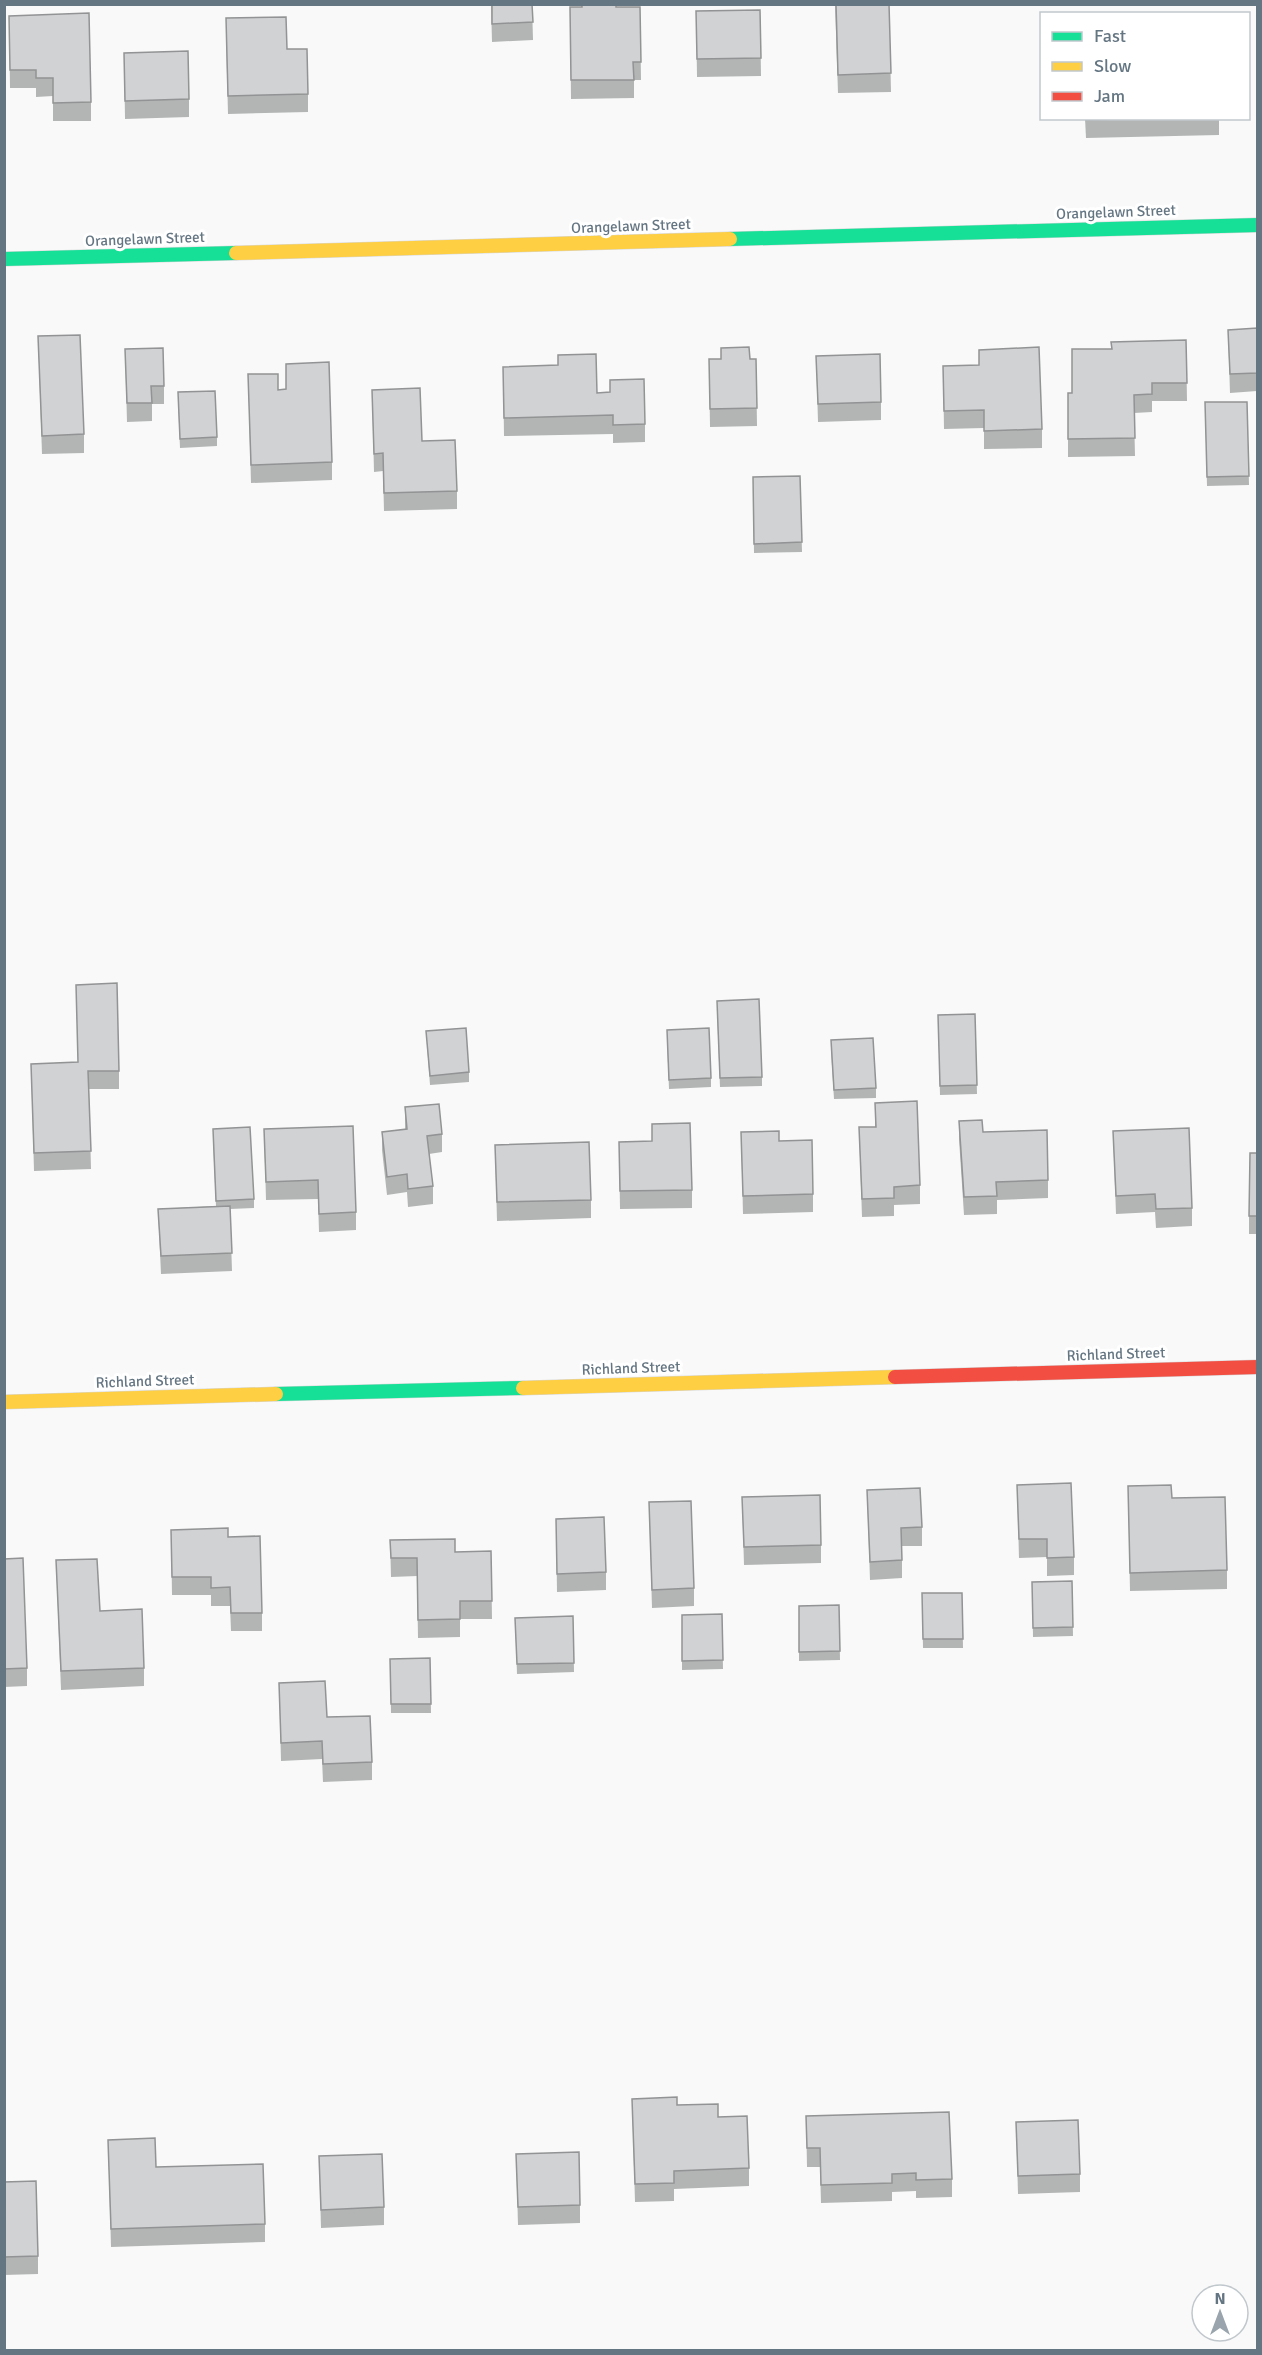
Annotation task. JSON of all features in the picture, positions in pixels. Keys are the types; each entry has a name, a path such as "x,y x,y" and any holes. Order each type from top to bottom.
{"street":[{"name":"Orangelawn Street","path":"4,259 1257,225"},
{"name":"Richland Street","path":"4,1402 1257,1367"}],"building":[{"path":"492,4 532,4 533,22 492,24"},
{"path":"582,4 640,7 641,62 633,62 634,80 571,80 570,7 582,7"},
{"path":"836,4 889,4 891,73 838,75"},
{"path":"760,10 761,58 697,59 696,11"},
{"path":"89,13 91,102 53,103 53,78 36,78 36,70 10,70 9,16"},
{"path":"286,17 287,49 307,49 308,94 228,96 226,18"},
{"path":"188,51 189,99 125,101 124,53"},
{"path":"1257,328 1257,373 1230,374 1228,330"},
{"path":"80,335 84,434 42,436 38,336"},
{"path":"1186,340 1187,383 1152,383 1152,394 1134,395 1135,438 1068,439 1068,393 1072,393 1072,349 1112,349 1111,342"},
{"path":"749,347 750,359 756,359 757,408 710,409 709,359 721,359 721,348"},
{"path":"1039,347 1042,429 984,431 984,410 944,411 943,366 979,365 979,350"},
{"path":"163,348 164,386 151,386 152,403 127,403 125,349"},
{"path":"596,354 597,393 610,392 610,380 644,379 645,424 613,425 613,415 504,418 503,367 558,365 558,355"},
{"path":"880,354 881,402 818,404 816,356"},
{"path":"329,362 332,462 251,465 248,374 278,374 278,390 286,389 286,364"},
{"path":"420,388 422,441 455,440 457,491 384,493 383,453 374,454 372,390"},
{"path":"215,391 217,437 180,439 178,392"},
{"path":"1205,402 1247,402 1249,476 1207,477"},
{"path":"800,476 802,542 754,544 753,477"},
{"path":"117,983 119,1071 88,1071 91,1151 34,1153 31,1064 78,1062 76,985"},
{"path":"759,999 762,1077 720,1078 717,1001"},
{"path":"975,1014 977,1085 940,1086 938,1015"},
{"path":"466,1028 469,1072 430,1076 426,1031"},
{"path":"709,1028 711,1078 669,1080 667,1030"},
{"path":"873,1038 876,1088 834,1090 831,1040"},
{"path":"917,1101 920,1185 894,1187 894,1198 862,1199 859,1127 876,1127 875,1103"},
{"path":"439,1104 442,1134 427,1136 433,1186 408,1189 407,1174 387,1177 382,1132 407,1129 405,1107"},
{"path":"982,1120 983,1132 1047,1130 1048,1180 996,1182 997,1196 964,1197 959,1121"},
{"path":"690,1123 692,1190 620,1191 619,1142 652,1141 652,1124"},
{"path":"353,1126 356,1212 319,1214 318,1180 266,1182 264,1129"},
{"path":"250,1127 254,1199 216,1201 213,1129"},
{"path":"1189,1128 1192,1208 1156,1209 1155,1194 1116,1196 1113,1131"},
{"path":"779,1131 779,1141 812,1140 813,1194 743,1196 741,1132"},
{"path":"589,1142 591,1200 497,1202 495,1145"},
{"path":"1250,1153 1257,1153 1257,1216 1249,1216"},
{"path":"230,1206 232,1253 161,1256 158,1209"},
{"path":"1071,1483 1074,1557 1047,1558 1047,1539 1019,1539 1017,1485"},
{"path":"1171,1485 1172,1498 1225,1497 1227,1570 1130,1573 1128,1486"},
{"path":"920,1488 922,1527 901,1528 902,1560 870,1562 867,1490"},
{"path":"820,1495 821,1545 744,1547 742,1497"},
{"path":"691,1501 694,1588 652,1590 649,1502"},
{"path":"604,1517 606,1572 557,1574 556,1519"},
{"path":"228,1528 228,1537 260,1536 262,1613 231,1613 230,1587 211,1588 211,1577 172,1577 171,1530"},
{"path":"455,1539 455,1552 491,1551 492,1601 460,1601 460,1619 418,1620 417,1558 391,1558 390,1540"},
{"path":"23,1558 27,1668 4,1669 4,1559"},
{"path":"97,1559 100,1611 142,1609 144,1668 61,1671 56,1560"},
{"path":"1072,1581 1073,1627 1033,1628 1032,1582"},
{"path":"922,1593 962,1593 963,1639 923,1639"},
{"path":"839,1605 840,1651 799,1652 799,1606"},
{"path":"722,1614 723,1660 682,1661 682,1615"},
{"path":"573,1616 574,1663 517,1664 515,1618"},
{"path":"430,1658 431,1704 391,1704 390,1659"},
{"path":"325,1681 327,1717 370,1716 372,1762 323,1764 322,1741 281,1743 279,1683"},
{"path":"677,2097 677,2105 718,2104 718,2117 747,2116 749,2168 674,2171 674,2183 635,2184 632,2099"},
{"path":"949,2112 952,2179 916,2180 916,2173 892,2174 892,2183 821,2185 820,2148 807,2148 806,2116"},
{"path":"1078,2120 1080,2174 1018,2176 1016,2122"},
{"path":"155,2138 156,2167 263,2164 265,2224 111,2229 108,2140"},
{"path":"579,2152 580,2205 518,2207 516,2154"},
{"path":"382,2154 384,2207 321,2210 319,2156"},
{"path":"36,2181 38,2256 4,2257 4,2182"}],"traffic: fast":[{"path":"730,239 1258,225"},
{"path":"4,259 236,253"},
{"path":"276,1394 523,1388"}],"traffic: slow":[{"path":"236,253 730,239"},
{"path":"523,1388 895,1377"},
{"path":"4,1402 276,1394"}],"traffic: jam":[{"path":"895,1377 1258,1367"}]}
